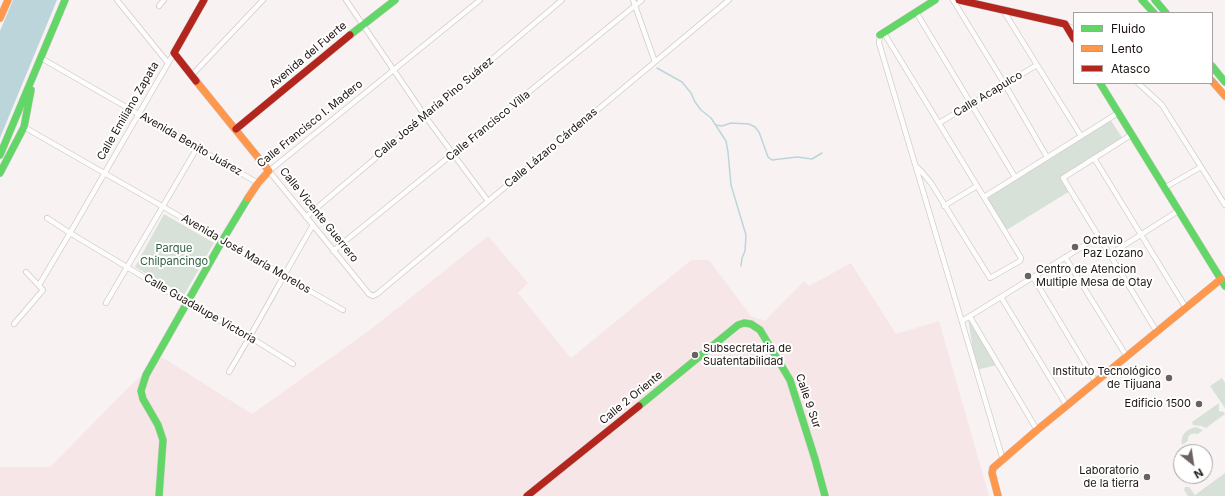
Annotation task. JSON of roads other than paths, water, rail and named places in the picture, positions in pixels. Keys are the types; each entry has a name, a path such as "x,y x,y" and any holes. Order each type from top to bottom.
{"main road":[{"path":"0,18 8,0"},
{"path":"0,156 65,0"},
{"name":"Calle Emiliano Zapata","path":"174,53 204,0"},
{"name":"Avenida del Fuerte","path":"236,129 363,24 395,0"},
{"path":"882,34 935,0"},
{"path":"959,0 1065,24 1073,37"},
{"path":"1142,0 1153,12"},
{"path":"1155,0 1165,12"},
{"name":"Calle Vicente Guerrero","path":"174,53 269,171"},
{"path":"1213,67 1225,82"},
{"path":"0,172 24,127 35,71"},
{"path":"1213,82 1225,96"},
{"path":"1101,84 1225,286"},
{"name":"Calle Francisco I. Madero","path":"159,496 163,440 158,425 144,399 142,391 146,375 222,241 258,183 269,171"},
{"path":"998,496 992,470 1037,430 1221,279"},
{"name":"Calle 2 Oriente","path":"527,496 738,325 744,323 751,324"},
{"name":"Calle 9 Sur","path":"751,324 760,330 790,380 813,452 825,496"}],"street":[{"path":"118,0 168,63"},
{"path":"159,6 164,0"},
{"path":"191,76 264,0"},
{"path":"346,0 426,116 488,201"},
{"name":"Calle Francisco I. Madero","path":"269,171 480,0"},
{"name":"Calle José María Pino Suárez","path":"306,217 562,0"},
{"path":"633,0 655,62"},
{"name":"Calle Francisco Villa","path":"333,251 642,0"},
{"name":"Calle Lázaro Cárdenas","path":"373,296 729,0"},
{"path":"953,0 1047,157"},
{"path":"1003,10 1081,136"},
{"path":"916,12 1015,177"},
{"path":"1065,24 1073,28"},
{"path":"882,34 984,197 1021,258 1020,261 991,278 944,206 928,178 916,166"},
{"path":"882,34 879,43 946,264 1003,460"},
{"name":"Calle Emiliano Zapata","path":"14,324 43,290 39,286 174,53"},
{"name":"Avenida Benito Juárez","path":"41,58 258,183"},
{"name":"Calle Acapulco","path":"939,123 1037,64"},
{"path":"1139,84 1162,105 1225,205"},
{"path":"984,197 1118,113"},
{"name":"Avenida José María Morelos","path":"24,127 164,207 282,277 342,310"},
{"path":"1131,135 1062,177 1157,332"},
{"path":"106,303 164,207 197,148"},
{"path":"1094,158 1186,308"},
{"path":"1164,188 1201,167"},
{"name":"Calle Vicente Guerrero","path":"269,171 333,251 369,294 373,296"},
{"path":"944,206 976,186"},
{"path":"1109,255 1178,211"},
{"name":"Calle Guadalupe Victoria","path":"47,218 70,234 187,303 250,337 293,364"},
{"path":"229,372 313,225"},
{"path":"962,322 1098,237"},
{"path":"1065,257 1126,357"},
{"path":"26,272 39,286"},
{"path":"1033,277 1096,382"},
{"path":"1001,298 1067,406"},
{"path":"970,317 1037,430"}],"water":[{"path":"13,0 57,0 0,138 0,31"}],"waterway":[{"path":"657,68 682,82 691,93 701,110 711,118 726,141 731,185 746,235 745,251 741,266"},
{"path":"716,125 722,126 731,123 749,124 755,127 759,132 768,157 772,160 797,157 812,159 822,153"}],"place":[{"name":"Octavio Paz Lozano","path":"1075,247"},
{"name":"Centro de Atencion Multiple Mesa de Otay","path":"1028,276"},
{"name":"Subsecretaria de Suatentabilidad","path":"695,355"},
{"name":"Instituto Tecnológico de Tijuana","path":"1169,378"},
{"name":"Edificio 1500","path":"1199,404"},
{"name":"Laboratorio de la tierra","path":"1147,477"}],"park label":[{"name":"Parque Chilpancingo","path":"174,255"}]}
